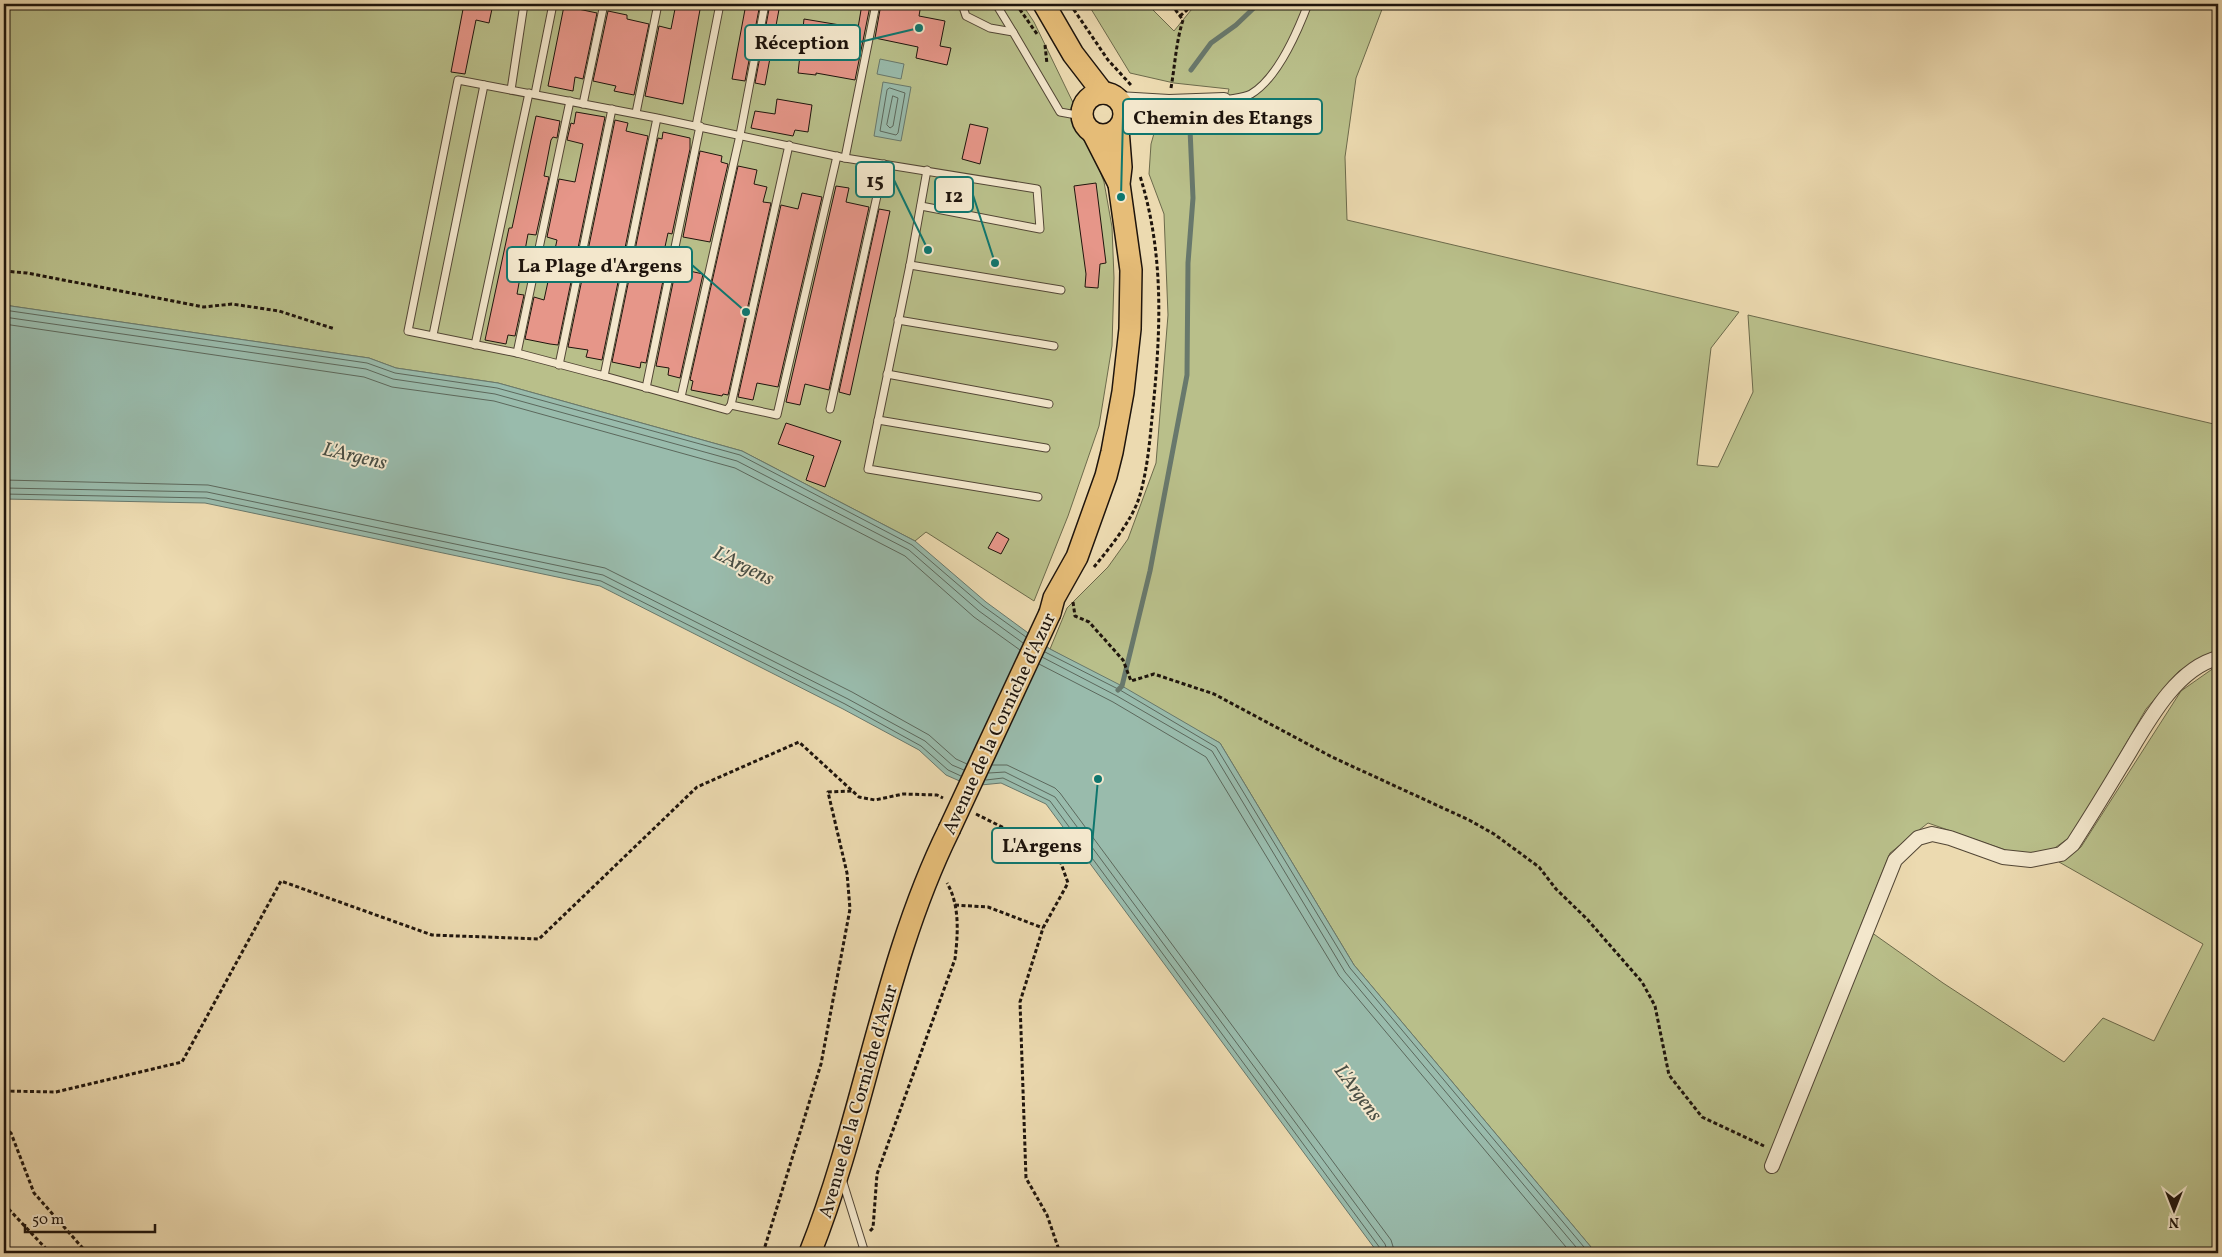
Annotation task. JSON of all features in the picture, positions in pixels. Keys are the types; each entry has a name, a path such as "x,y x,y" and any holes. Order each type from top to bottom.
{"main road":[{"name":"Avenue de la Corniche d'Azur","path":"1044,4 1073,54 1086,118 1119,184"},
{"name":"Avenue de la Corniche d'Azur","path":"1073,54 1119,94"},
{"path":"1119,94 1124,111 1120,126 1106,135 1086,118 1091,96 1119,94"},
{"name":"Avenue de la Corniche d'Azur","path":"810,1253 840,1172 906,938 934,861 1050,613 1054,598 1077,558 1106,476 1123,392 1130,329 1131,270 1119,184 1121,167 1120,126"}],"street":[{"path":"1119,94 1175,101 1224,100"},
{"path":"1120,126 1175,101"},
{"path":"1772,1166 1895,860 1906,847 1918,838 1932,834 1950,838 2003,857 2030,860 2061,854 2073,844 2154,714 2176,686 2196,668 2218,658"}],"lane":[{"path":"510,90 524,4"},
{"path":"475,345 553,4"},
{"path":"583,104 604,4"},
{"path":"636,114 658,4"},
{"path":"646,388 720,4"},
{"path":"681,397 740,136 765,4"},
{"path":"845,158 876,4"},
{"path":"962,4 966,16 990,28 1013,32"},
{"path":"996,4 1050,91 1060,112 1086,118"},
{"path":"1224,100 1249,95 1272,78 1308,4"},
{"path":"790,145 731,406 727,410 517,353 408,331 458,80 612,108 790,145 845,158 1037,189 1040,229 921,206"},
{"path":"433,335 484,85"},
{"path":"517,353 570,101"},
{"path":"559,365 612,108"},
{"path":"604,376 657,118"},
{"path":"731,406 777,415 837,156"},
{"path":"830,409 884,164"},
{"path":"927,170 868,470 1038,497"},
{"path":"910,264 1061,290"},
{"path":"898,320 1054,346"},
{"path":"886,374 1048,404"},
{"path":"878,420 1046,448"},
{"path":"840,1172 865,1253"}],"path":[{"path":"1016,4 1045,46 1050,91"},
{"path":"1070,4 1108,60 1124,78 1119,94"},
{"path":"1171,4 1183,20 1177,39 1177,59 1170,95 1175,101"},
{"path":"1180,16 1187,10 1189,4"},
{"path":"4,271 27,273 204,306 232,304 279,311 334,328"},
{"path":"1072,594 1075,616 1089,622 1124,660 1131,681 1154,674 1214,694 1332,757 1469,820 1494,834 1539,867 1556,889 1587,919 1642,982 1655,1006 1669,1075 1702,1117 1762,1146 1782,1142"},
{"path":"4,1091 56,1092 182,1062 281,881 432,934 539,939 697,787 799,742 859,797 875,800 903,794 937,795 945,799"},
{"path":"762,1253 821,1064 850,909 848,873 828,792 853,791"},
{"path":"970,811 1058,855 1068,883 1043,928 1020,1002 1026,1178 1047,1215 1060,1253"},
{"path":"873,1228 877,1174 956,959 959,930 953,893 934,861"},
{"path":"955,905 988,907 1043,928"},
{"path":"4,1128 11,1133 34,1193 87,1253"},
{"path":"4,1204 50,1253"}],"green space":[{"path":"4,4 1022,4 1034,22 1079,115 1104,182 1112,227 1114,278 1112,346 1099,426 1068,516 1034,601 926,532 915,541 742,451 498,383 396,368 369,358 4,305"},
{"path":"1088,4 1147,4 1174,31 1196,4 1384,4 1356,78 1345,157 1347,220 1739,312 1711,348 1697,465 1718,467 1753,392 1748,315 2218,425 2218,652 2179,671 2146,709 2073,835 2049,852 2014,853 1928,823 1890,853 1861,925 1943,983 2064,1062 2103,1018 2154,1041 2203,944 2059,862 2081,847 2181,691 2218,665 2218,1253 1596,1253 1354,965 1220,743 1050,649 1067,608 1108,567 1128,539 1156,463 1168,315 1164,214 1149,174 1151,144 1157,123 1222,115 1229,89 1174,83 1130,73"}],"water":[{"path":"880,59 904,64 901,79 877,74"},
{"path":"883,82 911,87 901,141 874,136"},
{"name":"L'Argens","path":"4,305 369,358 396,368 498,383 742,451 915,541 986,602 1050,649 1122,686 1220,743 1354,965 1596,1253 1378,1253 1046,804 1001,783 971,786 946,775 919,750 843,709 600,586 205,503 4,499"}],"building":[{"path":"464,4 493,4 489,23 476,20 465,74 451,72"},
{"path":"676,4 701,4 683,104 645,96 659,26 671,29"},
{"path":"746,4 760,4 745,81 732,79"},
{"path":"770,4 780,4 765,85 755,83"},
{"path":"862,4 870,6 855,80 816,73 816,75 798,73 804,19 858,28"},
{"path":"881,4 921,4 919,16 945,21 940,46 951,48 947,65 916,58 918,47 875,38"},
{"path":"564,6 597,13 583,79 575,77 573,91 548,86"},
{"path":"608,11 627,15 627,19 649,24 634,95 614,91 616,86 593,81"},
{"path":"777,99 812,105 808,132 795,130 793,136 751,128 755,111 775,114"},
{"path":"576,112 605,117 558,345 525,339 534,297 544,300 557,240 547,237 559,179 575,182 583,144 567,140 571,123 574,124"},
{"path":"536,116 560,121 557,138 553,137 551,140 544,176 549,177 536,235 528,234 517,294 524,295 515,336 508,335 506,344 485,340"},
{"path":"615,120 628,123 626,131 648,136 602,360 586,357 588,350 568,347"},
{"path":"970,124 988,128 980,164 962,159"},
{"path":"663,132 690,138 690,149 672,234 668,233 661,265 666,266 646,363 641,362 640,368 612,362 658,138 662,139"},
{"path":"700,151 722,156 721,162 728,164 710,242 683,237"},
{"path":"738,166 757,170 754,184 767,187 763,202 771,203 728,395 723,394 722,396 691,390 693,381 690,380"},
{"path":"1096,183 1106,263 1100,264 1098,288 1085,287 1086,274 1074,186"},
{"path":"836,186 849,188 846,202 869,207 829,390 805,384 800,405 786,402"},
{"path":"802,193 822,197 778,387 757,383 753,400 738,397 781,205 798,209"},
{"path":"879,209 890,211 850,395 839,392"},
{"path":"676,268 703,274 680,378 668,375 669,368 656,366"},
{"path":"786,423 841,441 825,487 806,480 814,456 778,444"},
{"path":"997,532 1009,539 1001,554 988,548"}],"waterway":[{"path":"1191,70 1211,43 1236,25 1258,4"},
{"path":"1118,690 1122,686 1150,571 1187,375 1188,263 1193,198 1190,129"}],"place":[{"name":"Réception","path":"919,28"},
{"name":"Chemin des Etangs","path":"1121,197"},
{"name":"15","path":"928,250"},
{"name":"12","path":"995,263"},
{"name":"La Plage d'Argens","path":"746,312"},
{"name":"L'Argens","path":"1098,779"}]}
